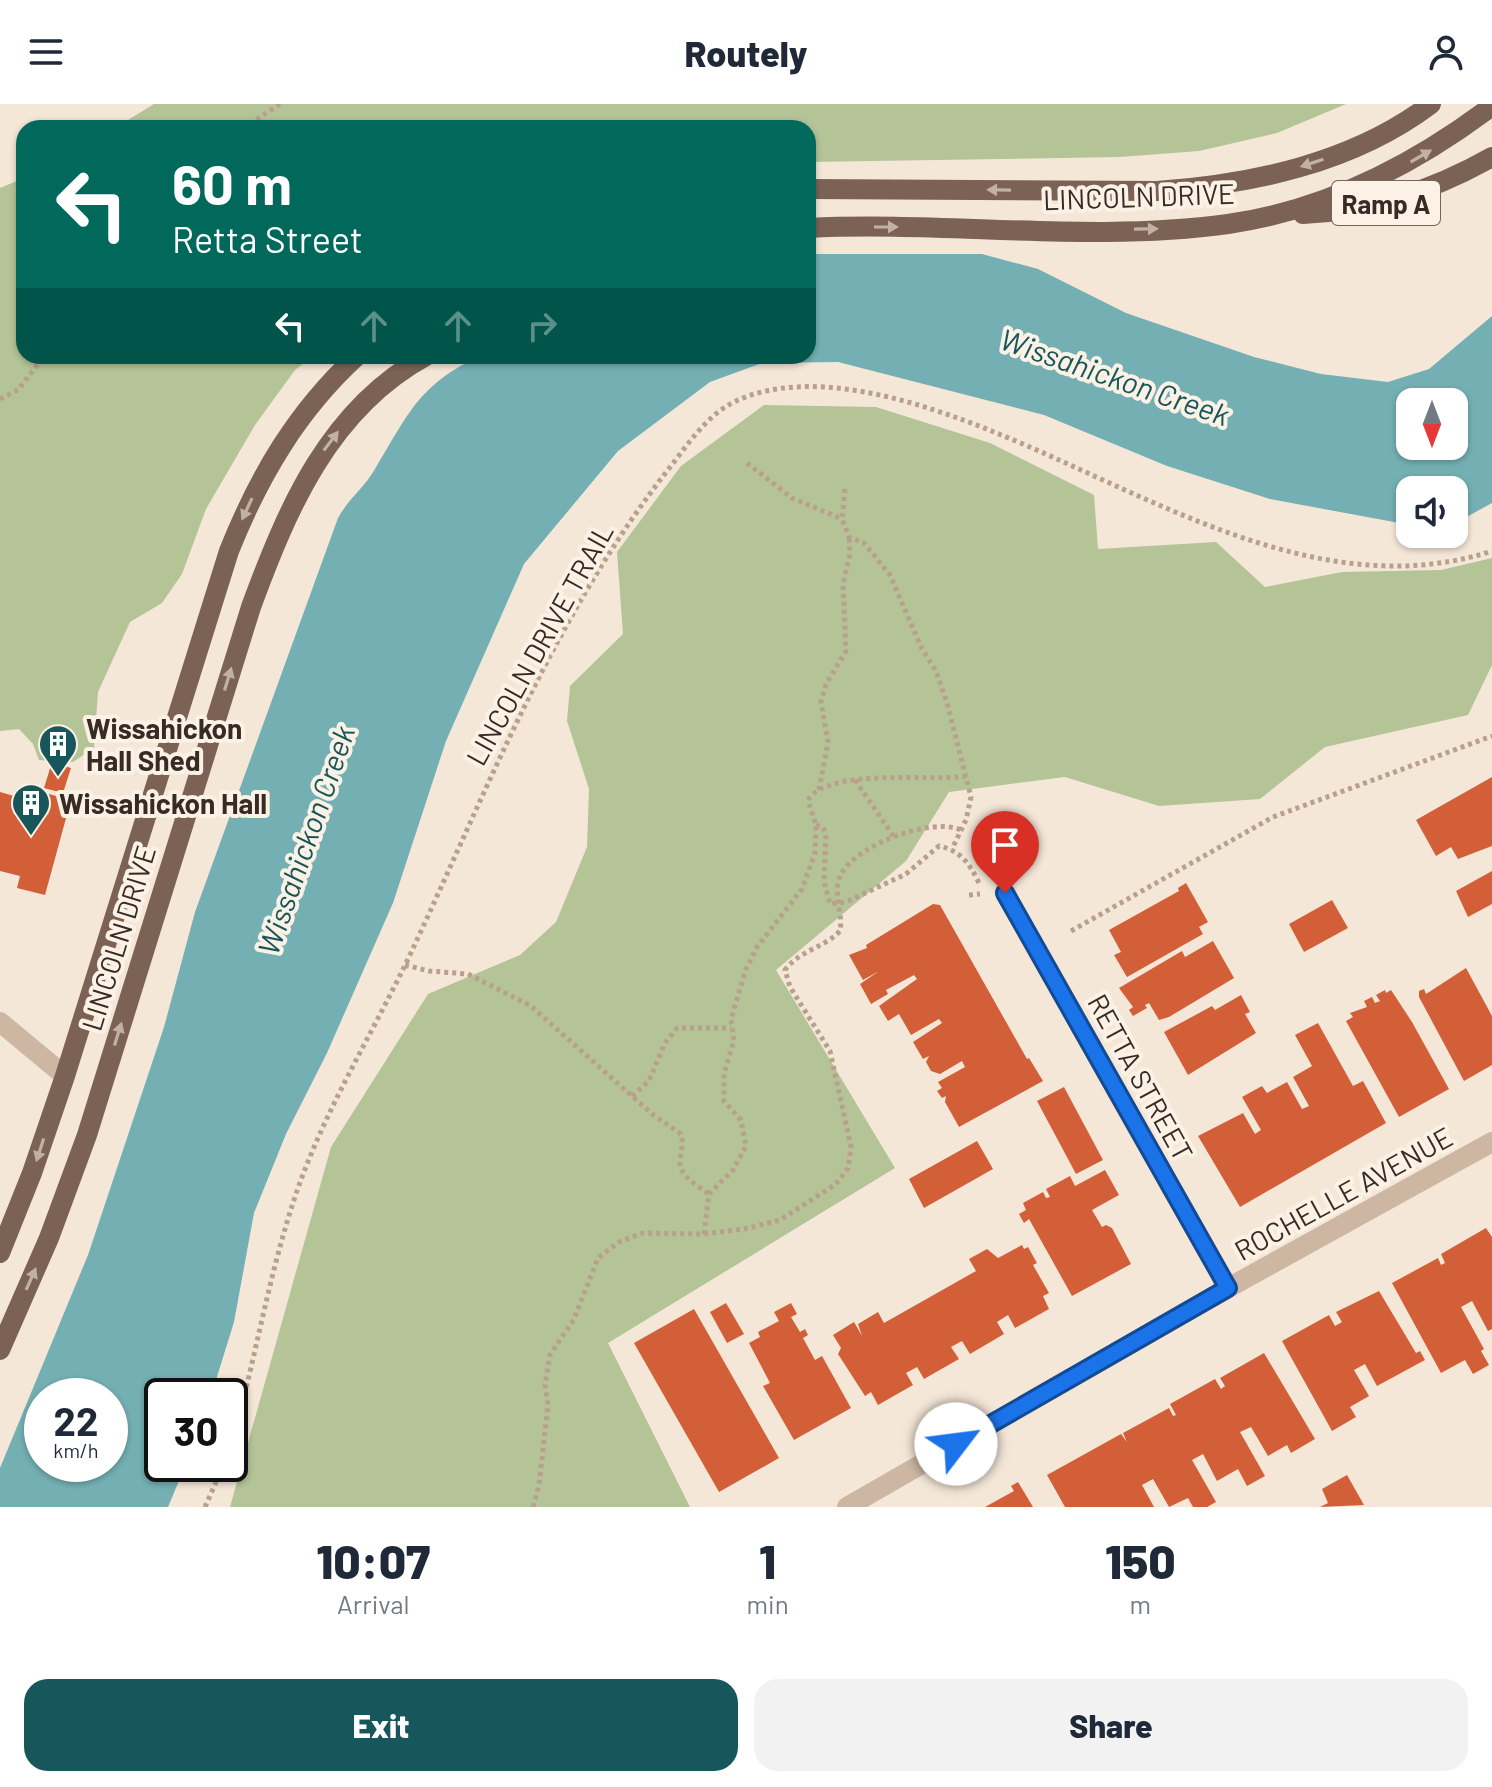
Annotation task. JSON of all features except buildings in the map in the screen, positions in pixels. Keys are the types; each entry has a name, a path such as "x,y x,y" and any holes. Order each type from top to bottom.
{"main road":[{"name":"LINCOLN DRIVE","path":"816,189 1157,191 1211,187 1265,178 1322,160 1373,138 1431,104"},
{"name":"LINCOLN DRIVE","path":"816,228 1183,229 1271,215 1353,190 1391,172 1425,154 1492,106"},
{"name":"Ramp A","path":"1271,215 1350,210 1383,204 1429,187 1492,157"},
{"name":"LINCOLN DRIVE","path":"0,1253 32,1173 65,1076 234,539 284,440 308,406 349,364"},
{"name":"LINCOLN DRIVE","path":"0,1350 49,1238 83,1147 251,607 281,529 315,462 337,432 385,382 413,364"}],"street":[{"name":"RETTA STREET","path":"1005,893 1228,1288"},
{"path":"0,1022 65,1076"},
{"name":"ROCHELLE AVENUE","path":"847,1507 1228,1288 1492,1142"}],"path":[{"path":"255,120 280,104"},
{"path":"0,399 18,390 38,364"},
{"name":"LINCOLN DRIVE TRAIL","path":"247,1378 280,1244 298,1187 318,1138 405,965 522,705 601,564 633,516 697,433 730,404 752,395 791,386 822,387 952,416 1159,505 1277,547 1331,559 1402,565 1472,558 1492,551"},
{"path":"747,463 792,498 842,519"},
{"path":"819,790 828,742 821,702 826,684 846,651 843,584 850,554 849,537 842,519 845,489"},
{"path":"849,537 864,543 890,575 922,649 936,671 971,797 952,849"},
{"path":"1071,931 1273,817 1492,736"},
{"path":"704,1234 709,1194 733,1170 746,1146 741,1120 724,1101 724,1074 734,1040 731,1028 746,969 757,947 802,889 815,853 816,825 808,800 819,790 855,779 940,781 966,776"},
{"path":"855,779 894,837"},
{"path":"816,825 823,827 827,843 826,896 830,904 838,905 906,874 939,846 952,849 966,859 979,883"},
{"path":"533,1507 539,1485 548,1405 545,1385 550,1355 574,1319 598,1258 619,1242 643,1233 704,1234 780,1220 836,1184 848,1168 851,1147 830,1051 790,987 785,970 794,958 840,931 838,882 854,856 894,837 940,825 961,830"},
{"path":"405,965 429,971 458,971 508,992 557,1027 632,1096 681,1134 685,1146 679,1162 682,1171 709,1194"},
{"path":"632,1096 649,1081 665,1043 677,1028 731,1028"},
{"path":"205,1507 216,1482"}],"green space":[{"path":"154,104 1346,104 1277,133 1199,151 1120,157 816,162 816,120 128,120"},
{"path":"16,181 16,364 303,364 255,425 206,509 182,574 162,603 130,622 98,692 94,748 73,762 39,760 33,744 19,729 0,731 0,188"},
{"path":"764,405 876,407 990,443 1094,495 1098,549 1216,542 1265,587 1342,572 1441,570 1492,558 1492,665 1468,715 1325,747 1260,799 1159,806 1065,777 949,792 906,861 776,970 895,1168 608,1343 690,1507 230,1507 237,1482 248,1482 248,1443 331,1147 428,994 520,955 556,922 587,847 589,789 567,721 570,686 623,634 617,552 681,466"}],"water":[{"name":"Wissahickon Creek","path":"816,254 982,254 1038,269 1126,313 1254,357 1321,374 1388,382 1429,369 1492,316 1492,503 1468,516 1468,476 1396,476 1396,522 1270,499 1167,466 1044,415 838,362 816,362"},
{"name":"Wissahickon Creek","path":"464,364 759,364 710,382 618,451 524,564 446,741 393,903 327,1053 286,1134 254,1213 234,1322 217,1378 144,1378 144,1482 178,1482 168,1507 0,1507 0,1468 24,1410 24,1482 128,1482 128,1378 37,1378 88,1255 164,1027 195,912 338,518 371,476 417,403 442,378"}],"place":[{"name":"Wissahickon Hall Shed","path":"58,778"},
{"name":"Wissahickon Hall","path":"31,837"}],"route":[{"path":"956,1444 1228,1288 1005,893"}]}
